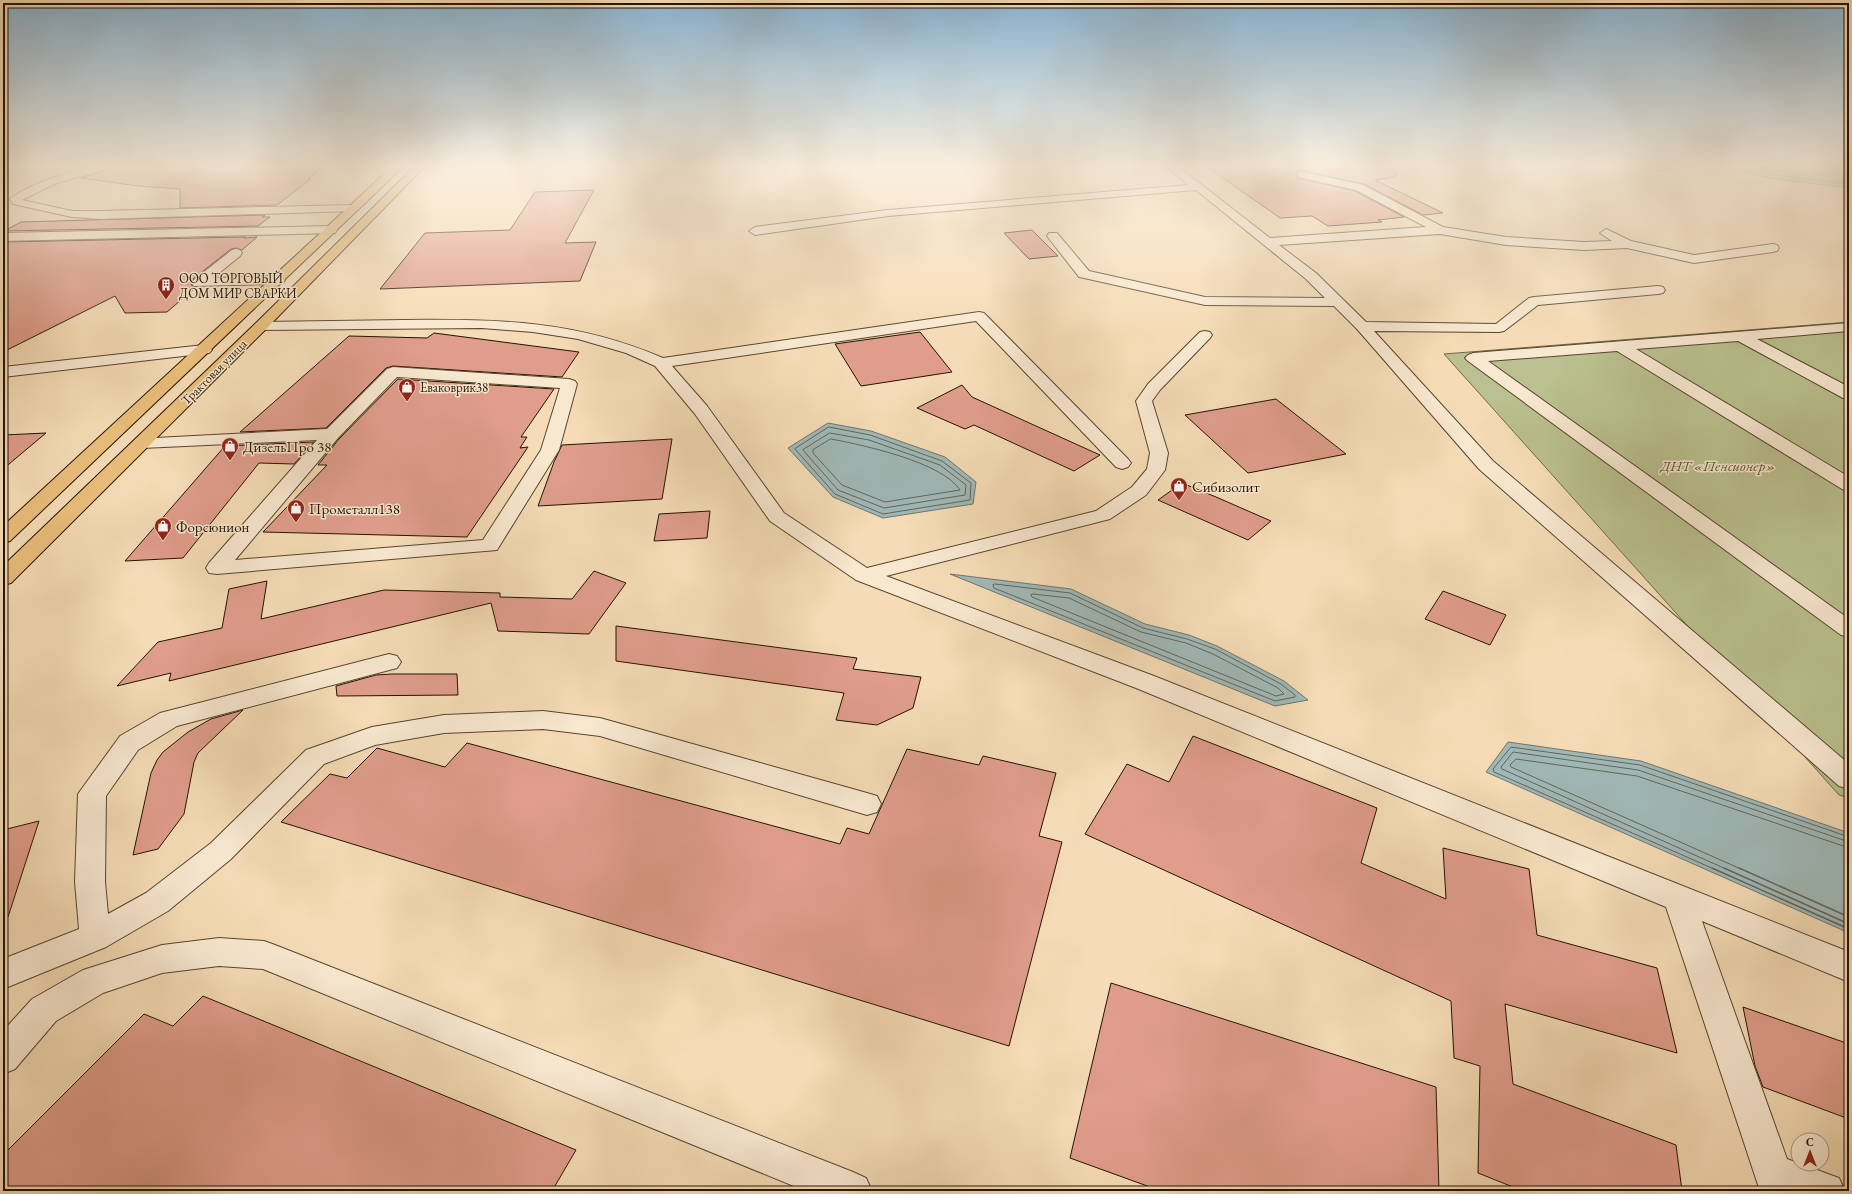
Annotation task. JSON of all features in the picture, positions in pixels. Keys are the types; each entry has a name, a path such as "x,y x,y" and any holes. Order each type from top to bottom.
{"main road":[{"name":"Трактовая улица","path":"3,537 342,220"},
{"name":"Трактовая улица","path":"3,578 261,326 366,220"}],"lane":[{"path":"755,231 838,220"},
{"path":"1238,220 1311,276 1362,326 1486,465 1849,779"},
{"path":"1420,220 1440,230"},
{"path":"3,237 331,230"},
{"path":"1266,242 1440,230 1506,241 1584,246 1627,244 1694,260 1773,248"},
{"path":"1606,232 1627,244"},
{"path":"1053,236 1084,274 1205,301 1337,302"},
{"path":"236,253 199,283 278,280"},
{"path":"1362,326 1499,328 1534,301 1658,290"},
{"path":"661,363 979,316 1122,463"},
{"path":"261,326 482,324 533,328 580,335 631,350 661,363 701,410 777,517 864,575 1145,682 1849,967"},
{"path":"1849,327 1473,358 1849,630"},
{"path":"864,575 1103,515 1139,491 1156,470 1159,453 1144,401 1154,386 1205,335"},
{"path":"1740,336 1849,394"},
{"path":"1620,346 1849,484"},
{"path":"3,372 204,350"},
{"path":"142,443 332,434 393,372 569,384 550,450 490,546 218,568 332,434"},
{"path":"95,936 90,882 92,794 129,743 169,719 389,662"},
{"path":"3,974 95,936 157,902 221,851 315,757 372,736 444,724 542,720 600,727 867,804"},
{"path":"1678,897 1776,1182 1826,1191"},
{"path":"3,1058 44,1010 94,981 162,959 219,952 264,955 853,1191"}],"green space":[{"name":"ДНТ «Пенсионер»","path":"1849,322 1849,798 1839,795 1444,354"}],"water":[{"path":"828,423 871,431 945,457 976,482 973,504 883,518 833,497 788,448"},
{"path":"950,574 1071,589 1145,624 1189,635 1217,646 1284,681 1308,700 1275,706"},
{"path":"1508,742 1641,761 1849,833 1849,933 1486,772"}],"building":[{"path":"100,220 266,220 258,226 4,231 21,222"},
{"path":"517,220 578,220 565,243 596,242 580,281 380,289 425,233 510,230"},
{"path":"1318,220 1380,220 1378,220 1382,222 1328,226"},
{"path":"1032,230 1058,256 1029,259 1004,233"},
{"path":"245,237 244,238 257,237 242,250 236,248 231,249 193,279 191,284 193,287 196,287 167,312 125,313 115,296 3,352 3,242"},
{"path":"920,332 952,372 861,386 835,344"},
{"path":"434,333 579,352 562,377 393,366 386,368 326,428 240,432 349,336 427,338"},
{"path":"398,379 554,389 521,437 527,437 520,448 528,447 467,537 263,532 327,465 318,465 339,439"},
{"path":"962,385 972,397 1100,455 1074,471 974,425 965,429 917,408"},
{"path":"1276,399 1346,454 1248,473 1185,415"},
{"path":"46,433 3,469 3,435"},
{"path":"672,439 662,499 538,506 554,462 562,445"},
{"path":"314,442 294,464 259,463 183,558 125,561 225,446"},
{"path":"1182,483 1271,521 1248,540 1158,500"},
{"path":"710,511 707,538 654,541 659,514"},
{"path":"594,571 626,583 589,634 498,631 491,603 169,681 171,673 117,686 158,642 222,628 229,589 267,581 261,619 384,590 500,593 500,597 572,599"},
{"path":"1443,591 1506,615 1490,645 1425,619"},
{"path":"616,626 857,658 853,669 921,677 913,708 877,725 836,720 844,693 616,661"},
{"path":"457,674 458,695 337,696 336,686 376,675"},
{"path":"243,710 198,753 194,762 184,814 158,849 133,855 151,773 157,760 163,752 188,732 211,719"},
{"path":"1193,736 1377,808 1361,863 1446,899 1443,848 1529,869 1537,935 1657,968 1677,1053 1505,1004 1513,1084 1676,1145 1682,1191 1523,1191 1478,1173 1480,1066 1454,1058 1451,1001 1085,834 1127,764 1169,782"},
{"path":"467,743 840,844 847,828 869,834 907,749 979,765 983,756 1056,773 1039,836 1062,842 1009,1046 281,822 330,774 347,778 377,748 445,767"},
{"path":"39,821 8,917 3,916 3,830"},
{"path":"1111,983 1436,1087 1439,1191 1161,1191 1070,1158"},
{"path":"203,996 576,1150 552,1191 3,1191 3,1155 144,1014 173,1026"},
{"path":"1743,1007 1849,1044 1849,1119 1763,1087 1755,1066"}],"place":[{"name":"ООО ТОРГОВЫЙ ДОМ МИР СВАРКИ","path":"166,300"},
{"name":"Еваковрик38","path":"407,402"},
{"name":"ДизельПро 38","path":"230,461"},
{"name":"Сибизолит","path":"1179,501"},
{"name":"Прометалл138","path":"296,523"},
{"name":"Форсюнион","path":"163,541"}]}
